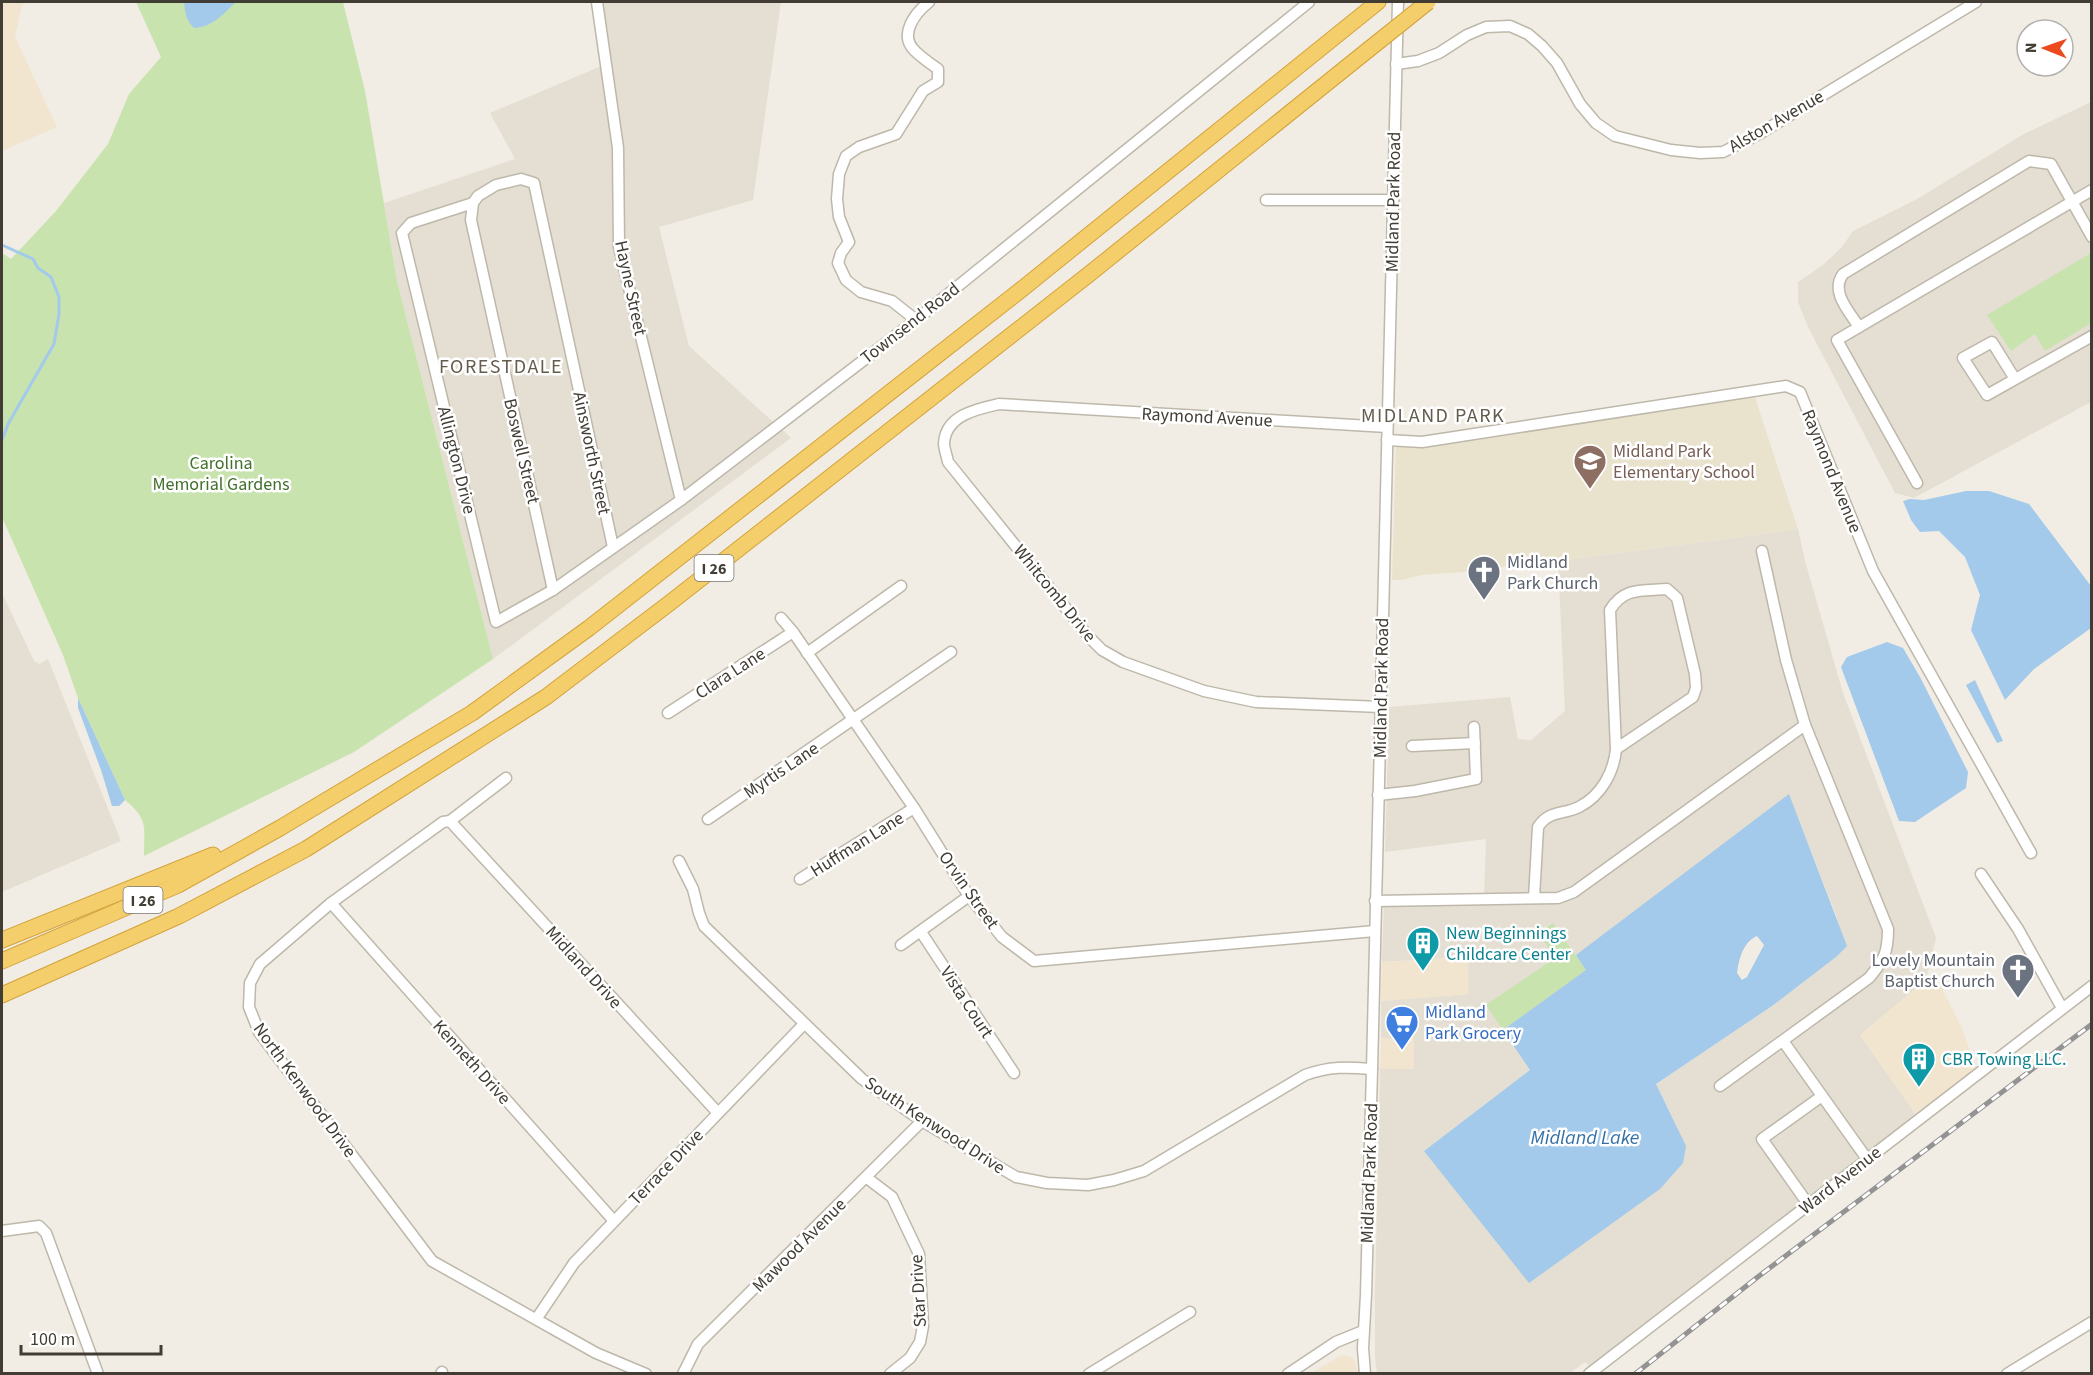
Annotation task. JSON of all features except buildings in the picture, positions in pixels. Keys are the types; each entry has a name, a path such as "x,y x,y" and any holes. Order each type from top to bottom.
{"highway":[{"name":"I 26","path":"2,961 178,885 280,828 472,714 590,628 1017,292 1378,2"},
{"name":"I 26","path":"2,995 179,916 306,849 546,697 1061,297 1428,2"},
{"path":"2,940 280,828"}],"street":[{"name":"Hayne Street","path":"597,2 618,148 619,247 681,500"},
{"path":"916,320 892,301 861,292 846,280 838,263 841,253 849,242 839,217 837,199 839,174 846,156 859,147 896,134 923,91 938,82 939,69 912,50 907,34 910,23 929,2"},
{"name":"Townsend Road","path":"496,622 553,590 681,500 916,320 1309,2"},
{"name":"Midland Park Road","path":"1365,1374 1362,1358 1372,1069 1398,2"},
{"name":"Alston Avenue","path":"1396,64 1418,61 1440,53 1467,35 1485,27 1510,26 1528,34 1542,46 1557,63 1580,104 1596,123 1615,136 1671,150 1700,153 1723,152 1759,134 1976,2"},
{"path":"1859,327 1838,292 1838,280 1843,274 2029,161 2051,164 2091,237"},
{"name":"Ainsworth Street","path":"473,203 478,196 496,185 520,179 534,183 613,547"},
{"path":"1917,483 1837,340 2091,190"},
{"path":"1266,200 1393,200"},
{"name":"Boswell Street","path":"473,203 471,220 553,590"},
{"name":"Allington Drive","path":"473,203 411,223 402,233 496,622"},
{"path":"2015,379 1992,342 1963,358 1987,395 2091,336"},
{"name":"Raymond Avenue","path":"1387,440 1422,442 1786,386 1800,392 1873,571 2031,853"},
{"name":"Whitcomb Drive","path":"1027,406 999,404 971,410 958,419 948,430 944,444 948,462 1089,637 1102,650 1123,662 1204,691 1256,702 1380,707"},
{"name":"Raymond Avenue","path":"1027,406 1387,427"},
{"path":"1720,1086 1869,978 1883,961 1888,949 1888,929 1805,725 1786,660 1762,551"},
{"path":"807,653 901,586"},
{"path":"1534,898 1538,827 1543,819 1580,807 1601,790 1614,765 1616,749 1610,610 1617,598 1629,592 1667,589 1677,598 1695,674 1696,688 1693,697 1616,749"},
{"name":"Orvin Street","path":"780,618 793,632 914,808 969,896 1002,937 1034,961 1375,931"},
{"name":"Clara Lane","path":"668,713 793,632"},
{"name":"Myrtis Lane","path":"708,819 951,652"},
{"path":"1375,902 1558,898 1574,892 1805,725"},
{"path":"1378,795 1414,791 1476,778 1474,727"},
{"path":"1412,746 1475,743"},
{"name":"North Kenwood Drive","path":"507,778 450,821 443,822 331,903 260,964 250,983 249,1008 259,1032 432,1261 596,1353 646,1374"},
{"name":"Huffman Lane","path":"800,879 914,808"},
{"name":"Midland Drive","path":"450,821 718,1113"},
{"name":"South Kenwood Drive","path":"679,861 693,889 704,926 862,1079 922,1121 1016,1177 1047,1183 1088,1185 1144,1171 1305,1075 1323,1068 1340,1066 1372,1069"},
{"path":"1982,874 2018,930 2062,1008"},
{"path":"902,945 969,896"},
{"name":"Kenneth Drive","path":"331,903 614,1221"},
{"name":"Vista Court","path":"921,932 1014,1073"},
{"name":"Ward Avenue","path":"1589,1374 2091,986"},
{"name":"Terrace Drive","path":"537,1318 574,1263 804,1024"},
{"path":"1783,1041 1867,1159"},
{"path":"1808,1204 1762,1139 1822,1096"},
{"name":"Mawood Avenue","path":"683,1374 698,1344 922,1121"},
{"name":"Star Drive","path":"867,1178 892,1197 919,1254 923,1326 920,1342 910,1358 890,1374"},
{"path":"2,1231 39,1226 46,1233 98,1374"},
{"path":"1089,1374 1191,1312"},
{"path":"2007,1374 2091,1322"},
{"path":"1288,1374 1336,1342 1364,1331"}],"shaded area":[{"path":"2,2 30,2 22,5 15,37 57,127 2,151"},
{"name":"FORESTDALE","path":"597,2 781,2 753,200 659,227 689,346 791,438 493,659 397,281 384,203 515,159 490,113 606,64"},
{"path":"2091,102 2091,402 1914,498 1895,493 1808,327 1798,302 1798,282 1823,265 1842,247 1853,231 1917,199 2024,134"},
{"name":"Midland Park Elementary School","path":"1753,391 1798,529 1558,561 1529,562 1478,571 1422,575 1392,580 1396,441"},
{"path":"1798,529 1843,693 1936,938 1926,980 1860,1035 1919,1119 1593,1370 1585,1362 1570,1373 1377,1374 1375,1295 1380,1069 1414,1069 1414,1039 1381,1038 1381,1001 1468,994 1467,957 1382,962 1384,901 1484,899 1486,839 1385,852 1389,707 1510,697 1518,739 1531,740 1565,711 1558,561","holes":["1789,795 1840,929 1836,957 1772,1006 1656,1084 1678,1129 1424,1151 1530,1070"]},
{"path":"2,593 34,661 39,664 48,659 121,841 2,892"},
{"path":"1468,957 1469,994 1381,1001 1382,962"},
{"path":"1926,980 1940,985 1962,1028 1978,1074 1919,1119 1860,1035"},
{"path":"1381,1038 1414,1038 1414,1069 1380,1069"},
{"path":"1342,1355 1352,1357 1358,1373 1311,1373"}],"green space":[{"name":"Carolina Memorial Gardens","path":"136,2 343,2 365,91 397,281 493,659 354,752 144,856 142,819 125,800 78,698 63,655 2,517 2,253 11,259 56,211 108,144 129,94 161,57"},
{"path":"2091,253 2091,323 2045,351 2035,334 2011,351 1987,315"},
{"path":"1553,923 1586,970 1503,1030 1486,1005 1555,958 1539,933"}],"water":[{"path":"184,2 236,2 212,22 194,28 185,13"},
{"path":"1966,491 1989,491 2029,504 2091,586 2091,628 2034,669 2005,700 1971,630 1980,595 1965,557 1939,531 1920,532 1911,520 1903,501 1924,500"},
{"path":"1887,642 1903,648 1968,772 1966,788 1915,822 1899,821 1841,667 1847,657"},
{"path":"1975,680 2003,741 1997,743 1966,685"},
{"path":"78,698 125,800 119,806 112,806 78,708"},
{"name":"Midland Lake","path":"1789,794 1847,946 1772,1006 1656,1084 1686,1146 1683,1163 1660,1189 1529,1283 1424,1151 1530,1070 1503,1030 1586,970 1576,955","holes":["1757,936 1764,945 1747,977 1742,980 1737,973 1748,942"]}],"waterway":[{"path":"2,245 33,259 38,268 51,277 59,297 54,344 8,424 2,440"}],"railway":[{"path":"1635,1374 1759,1276 2092,1024"}],"place":[{"name":"Midland Park Elementary School","path":"1590,490"},
{"name":"Midland Park Church","path":"1484,601"},
{"name":"New Beginnings Childcare Center","path":"1423,972"},
{"name":"Lovely Mountain Baptist Church","path":"2018,999"},
{"name":"Midland Park Grocery","path":"1402,1051"},
{"name":"CBR Towing LLC.","path":"1919,1088"}],"district":[{"name":"FORESTDALE","path":"501,366"},
{"name":"MIDLAND PARK","path":"1433,415"}]}
